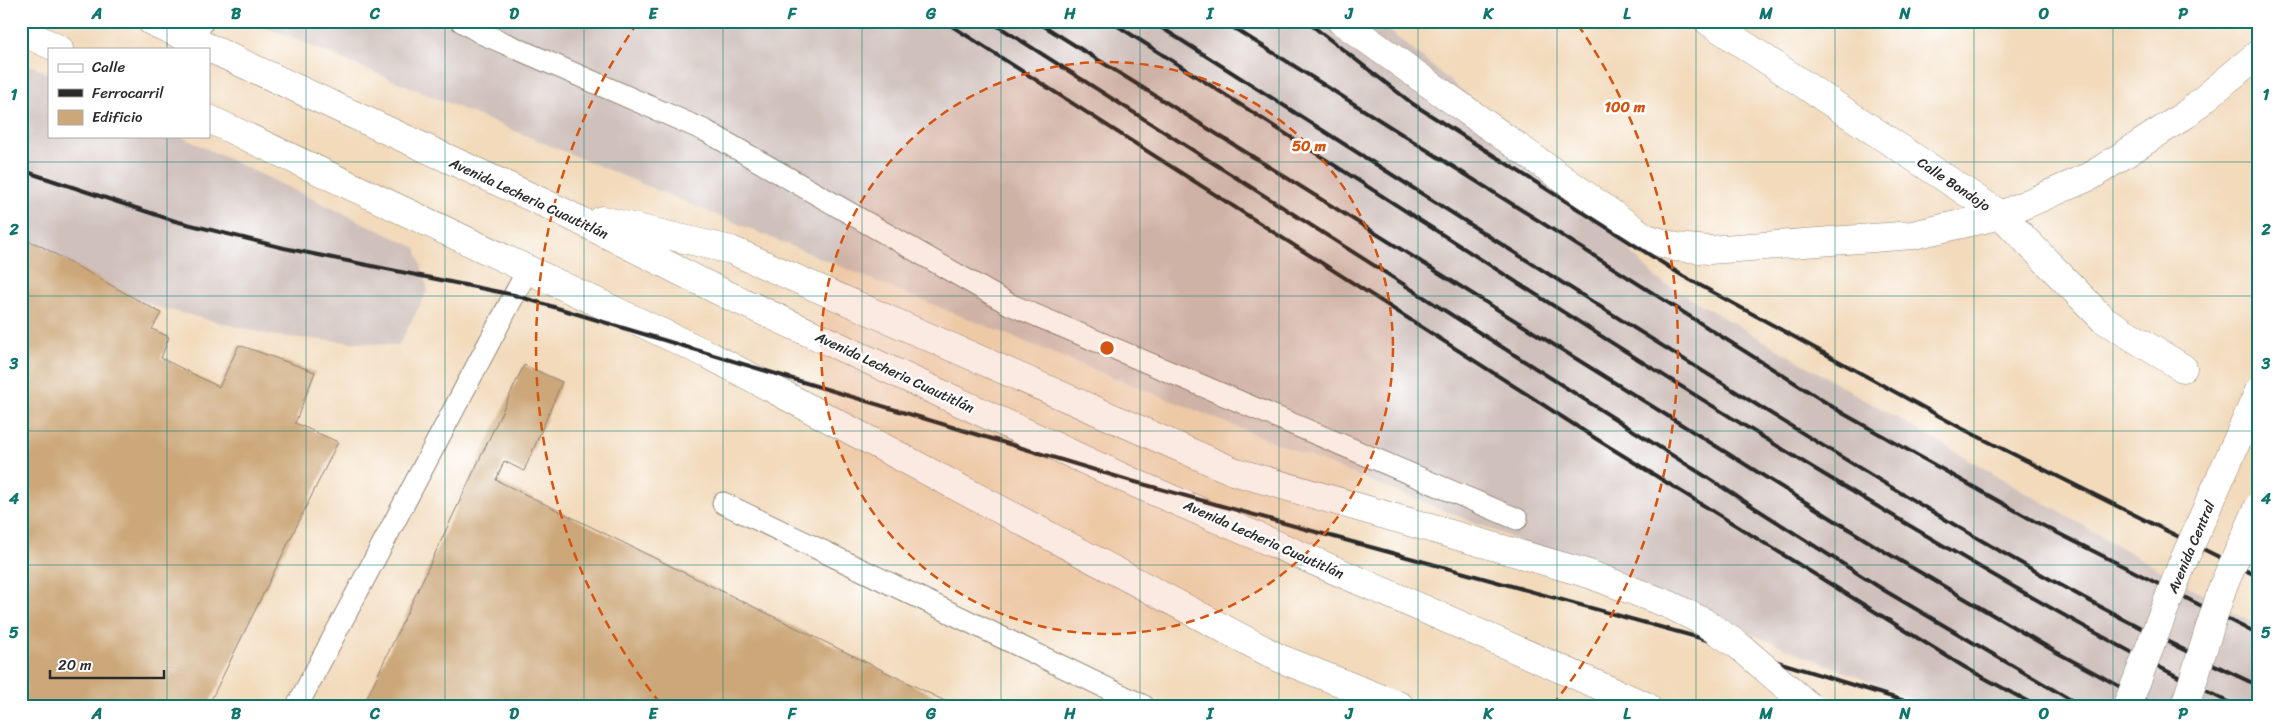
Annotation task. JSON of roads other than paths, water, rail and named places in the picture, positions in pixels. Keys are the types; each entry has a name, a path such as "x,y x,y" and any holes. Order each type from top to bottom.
{"main road":[{"name":"Avenida Lecheria Cuautitlán","path":"151,21 198,31 719,291 1128,480 1646,706"},
{"path":"1341,21 1646,238 1676,246 1709,250 1912,235 2001,215 2091,176 2185,116 2259,53"},
{"name":"Calle Bondojo","path":"1708,21 2001,215 2103,319 2183,368"},
{"path":"21,31 57,48"},
{"path":"210,119 709,355 1279,658 1400,706"},
{"path":"559,210 731,250 1233,471 1589,574 1670,605 1702,621 1738,645 1809,706"},
{"name":"Avenida Central","path":"2127,706 2182,564 2259,391"},
{"path":"2184,706 2192,693 2223,586 2259,506"}],"lane":[{"path":"461,21 481,33 706,131 1009,304 1517,519"},
{"path":"297,706 528,269"},
{"path":"723,503 1144,706"}],"railway":[{"path":"944,21 1598,440 1966,668 2036,706"},
{"path":"990,21 1887,592 2081,706"},
{"path":"1036,21 1882,550 2056,652 2156,706"},
{"path":"1110,21 1549,303 1815,469 2075,622 2236,706"},
{"path":"1151,21 1514,253 1797,430 1926,508 2124,619 2191,654 2259,686"},
{"path":"1223,21 1844,414 2034,521 2259,635"},
{"path":"1306,21 1413,104 1683,276 1961,428 2259,577"},
{"path":"21,170 175,221 284,248 514,295 1128,480 1700,638 1921,706"}]}
